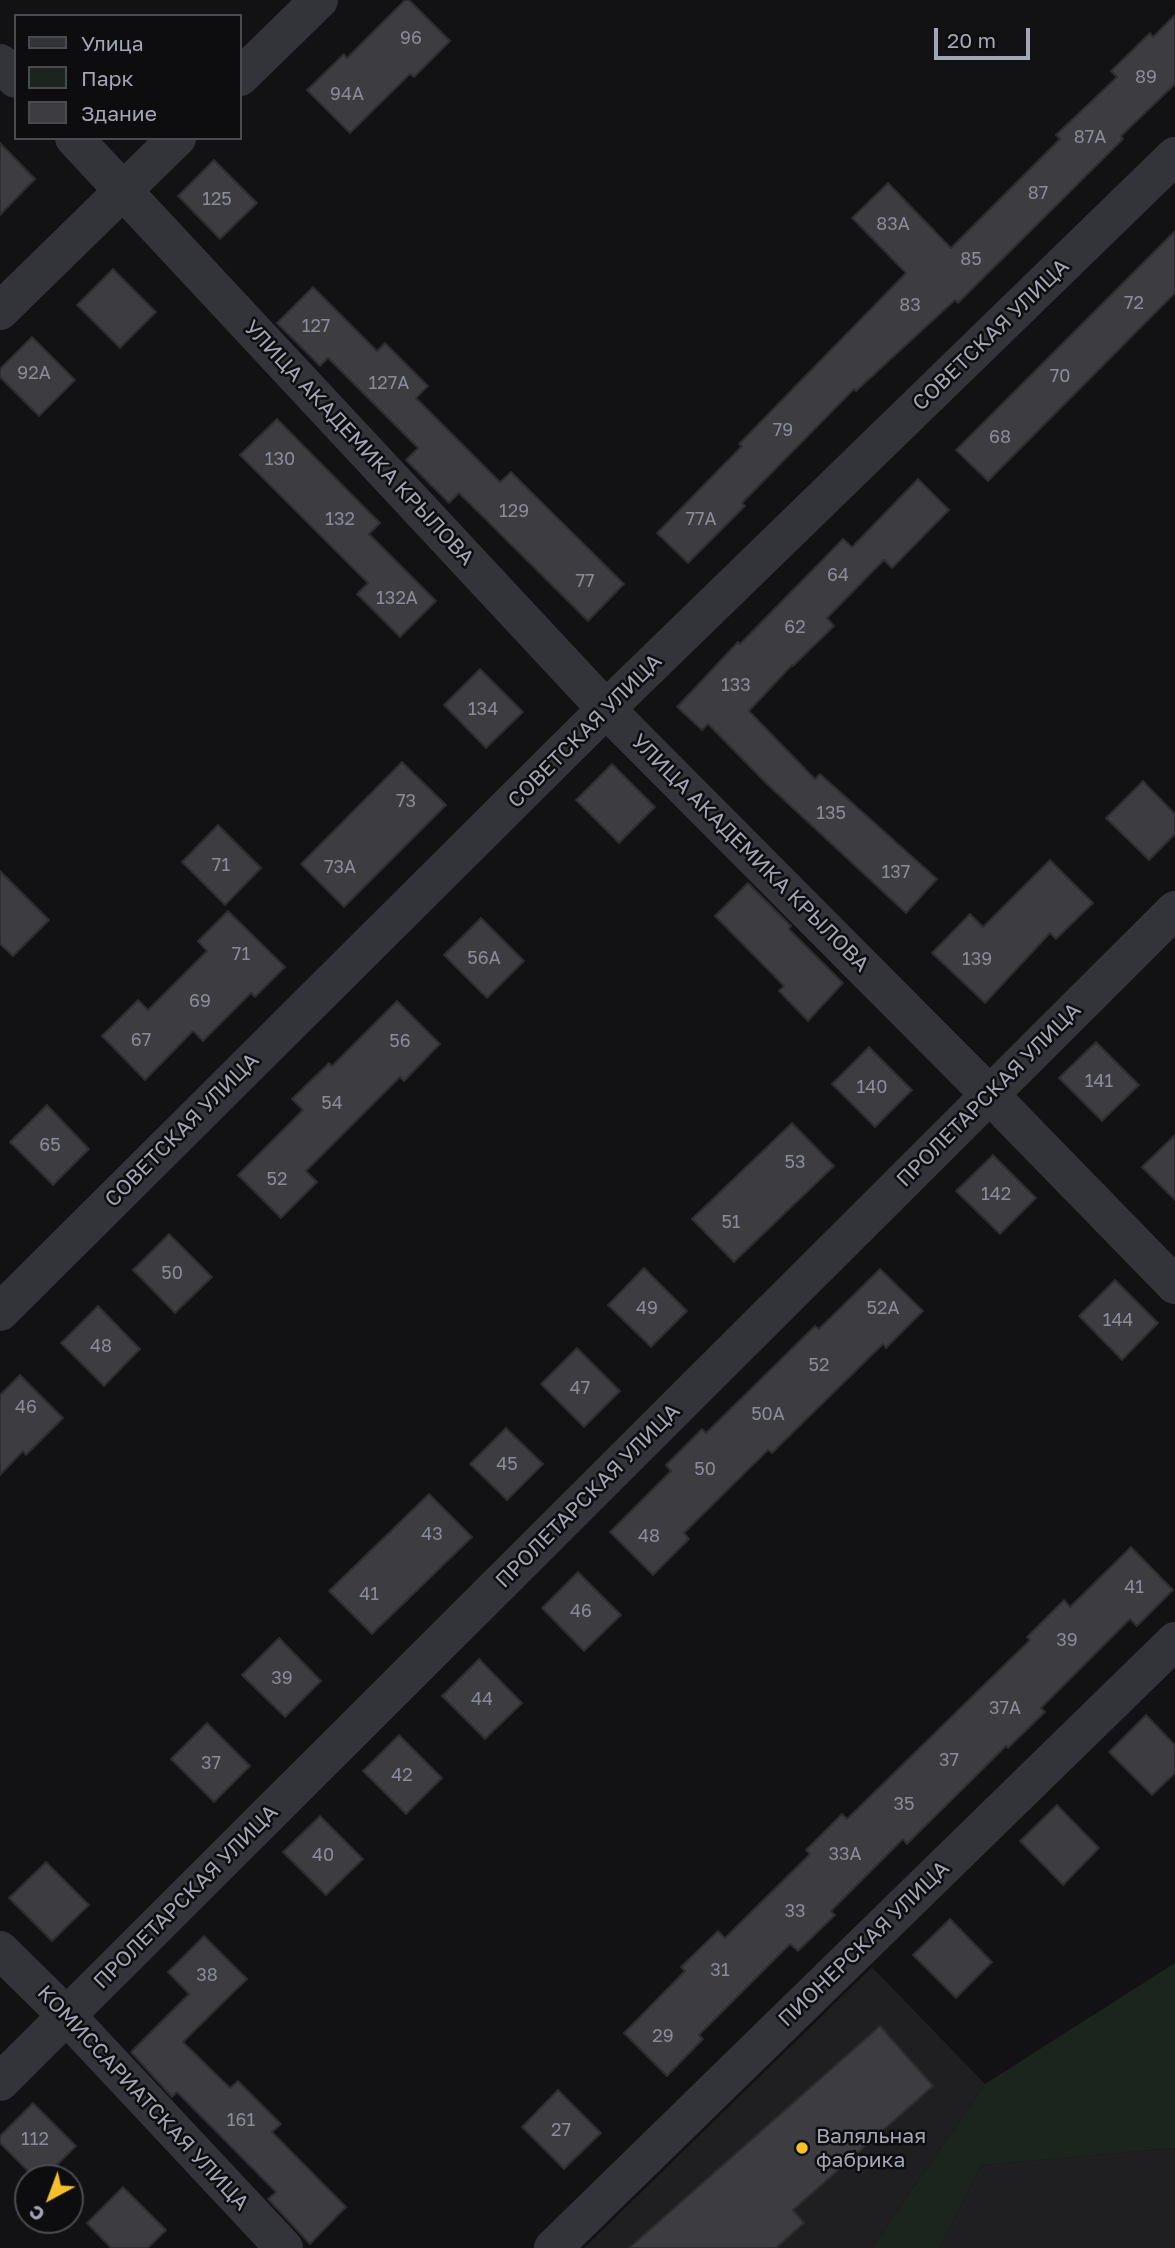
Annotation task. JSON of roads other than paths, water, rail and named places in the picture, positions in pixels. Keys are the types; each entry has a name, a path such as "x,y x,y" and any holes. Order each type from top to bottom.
{"street":[{"path":"242,75 319,0"},
{"path":"0,63 14,77"},
{"name":"УЛИЦА АКАДЕМИКА КРЫЛОВА","path":"76,140 606,709 1175,1285"},
{"path":"0,311 175,140"},
{"name":"СОВЕТСКАЯ УЛИЦА","path":"0,1312 606,709 1175,156"},
{"name":"ПРОЛЕТАРСКАЯ УЛИЦА","path":"0,2082 1175,910"},
{"name":"ПИОНЕРСКАЯ УЛИЦА","path":"553,2248 1175,1640"},
{"name":"КОМИССАРИАТСКАЯ УЛИЦА","path":"0,1950 67,2016 284,2248"}],"place":[{"name":"Валяльная фабрика","path":"802,2148"}]}
